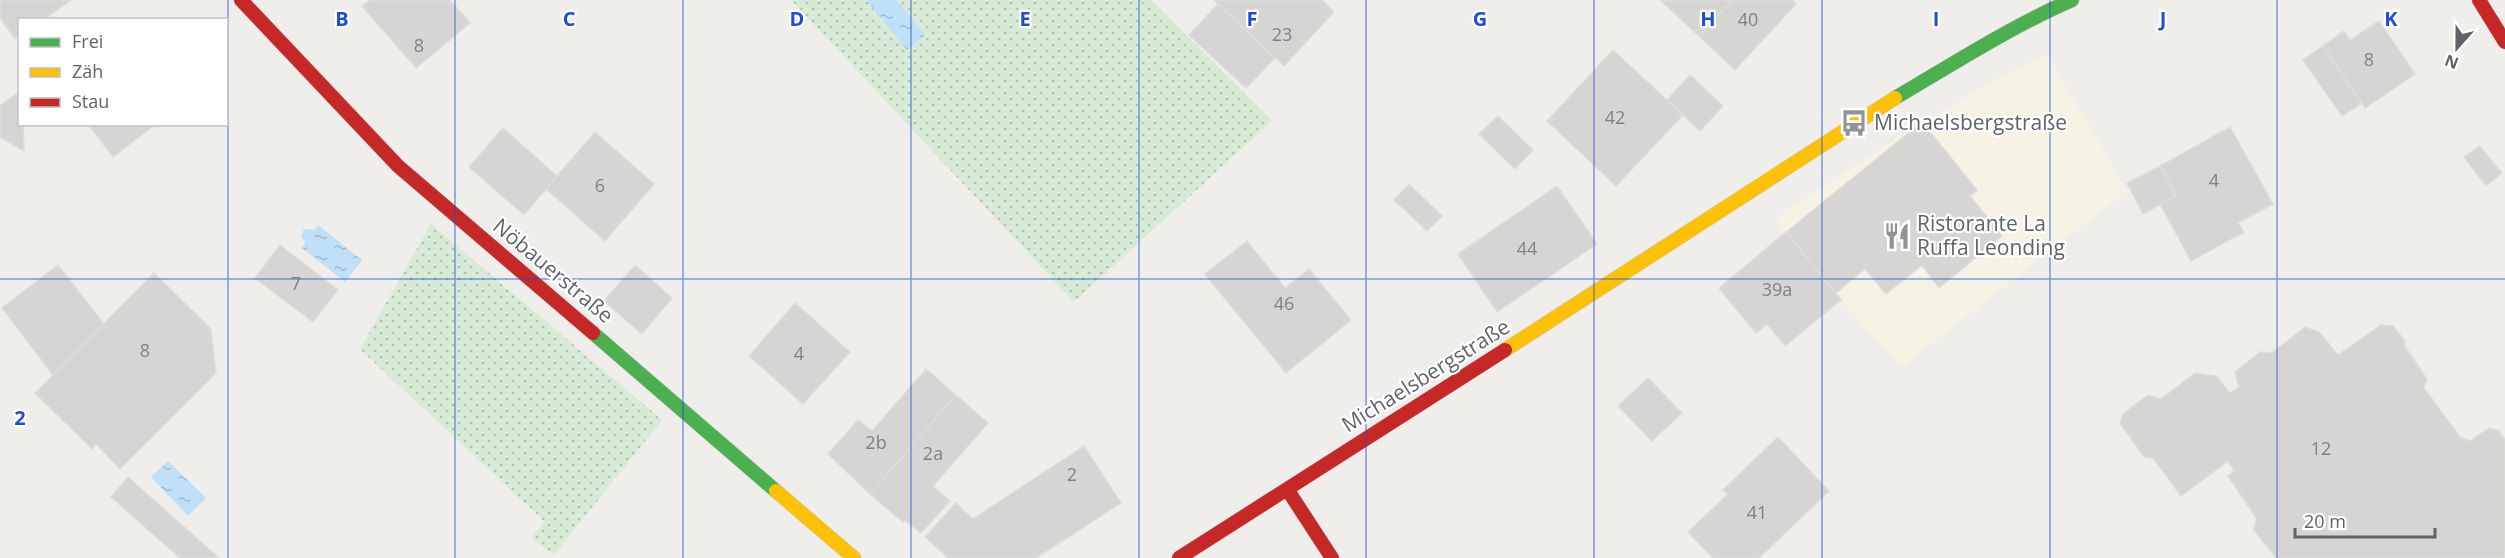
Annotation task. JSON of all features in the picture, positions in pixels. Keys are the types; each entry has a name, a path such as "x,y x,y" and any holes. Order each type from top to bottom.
{"street":[{"name":"Nöbauerstraße","path":"241,0 398,166 854,558"},
{"path":"2479,0 2505,42"},
{"name":"Michaelsbergstraße","path":"1179,558 1662,251 1854,123 1978,49 2068,2"},
{"path":"1287,489 1332,558"}],"shaded area":[{"path":"2047,55 2127,191 1901,367 1841,300 1775,218 1925,120 2001,77"}],"green space":[{"path":"791,0 1151,0 1272,121 1074,302"},
{"path":"431,224 662,420 554,555 531,538 545,522 360,349"}],"water":[{"path":"866,0 897,0 925,35 907,50"},
{"path":"318,225 362,260 345,282 302,248 305,242 301,236 304,229 314,230"},
{"path":"168,461 206,498 188,516 151,477"}],"building":[{"path":"0,0 71,0 46,18 18,18 18,37 15,39 0,18"},
{"path":"370,0 450,0 470,23 416,68 362,6"},
{"path":"1214,0 1322,0 1334,12 1284,66"},
{"path":"1660,0 1733,0 1699,36"},
{"path":"1733,0 1792,0 1796,4 1735,70 1699,36"},
{"path":"1218,4 1275,58 1246,88 1189,35"},
{"path":"2379,21 2415,74 2365,108 2323,46 2344,31 2350,40"},
{"path":"2323,46 2362,103 2342,116 2303,60"},
{"path":"1613,50 1683,115 1616,186 1547,121"},
{"path":"1690,75 1723,106 1700,131 1667,100"},
{"path":"18,92 18,126 23,126 24,151 0,137 0,106"},
{"path":"1498,116 1533,150 1515,169 1479,134"},
{"path":"1922,122 1977,190 1970,196 2002,236 1939,288 1922,265 1886,294 1865,269 1836,293 1786,232"},
{"path":"90,126 153,126 113,157"},
{"path":"2230,127 2273,204 2238,223 2244,232 2191,261 2160,204 2176,196 2160,166"},
{"path":"503,128 557,176 524,215 469,167"},
{"path":"595,132 654,184 605,241 546,189"},
{"path":"2480,146 2502,173 2486,186 2464,157"},
{"path":"2160,166 2176,196 2143,214 2127,183"},
{"path":"1409,184 1442,216 1427,231 1394,200"},
{"path":"1557,186 1597,244 1497,312 1458,254"},
{"path":"1786,232 1841,300 1785,346 1767,324 1756,333 1719,288"},
{"path":"1247,241 1285,288 1309,269 1351,320 1286,373 1205,274"},
{"path":"280,245 338,290 313,322 255,278"},
{"path":"58,265 104,324 53,375 2,308"},
{"path":"635,265 672,298 642,334 604,301"},
{"path":"154,273 211,329 216,373 120,469 96,444 92,449 35,393"},
{"path":"795,303 850,352 803,404 749,356"},
{"path":"2381,325 2393,326 2405,341 2404,345 2427,379 2424,388 2460,437 2470,441 2489,428 2499,431 2505,439 2505,558 2276,558 2253,529 2257,519 2228,476 2234,470 2228,461 2181,496 2153,458 2144,457 2120,423 2123,414 2148,395 2161,399 2195,373 2216,376 2230,393 2239,387 2235,372 2260,352 2272,353 2305,327 2319,332 2338,355"},
{"path":"926,369 956,395 870,494 828,454 858,420 872,431"},
{"path":"1648,378 1682,413 1652,441 1618,406"},
{"path":"956,395 988,423 933,486 950,501 921,533 905,520 903,522 870,494"},
{"path":"1778,437 1829,491 1759,558 1713,558 1688,532 1728,494 1723,490"},
{"path":"1084,446 1121,503 1036,558 948,558 925,537 956,503 973,519"},
{"path":"128,477 219,558 180,558 111,497"}],"traffic: fast":[{"path":"1895,98 2004,34 2072,0"},
{"path":"593,333 776,491"}],"traffic: slow":[{"path":"1505,350 1895,98"},
{"path":"776,491 854,558"}],"traffic: jam":[{"path":"241,0 398,166 593,333"},
{"path":"2479,0 2505,42"},
{"path":"1179,558 1505,350"},
{"path":"1287,489 1332,558"}],"place":[{"name":"Michaelsbergstraße","path":"1854,123"},
{"name":"Ristorante La Ruffa Leonding","path":"1897,236"}]}
